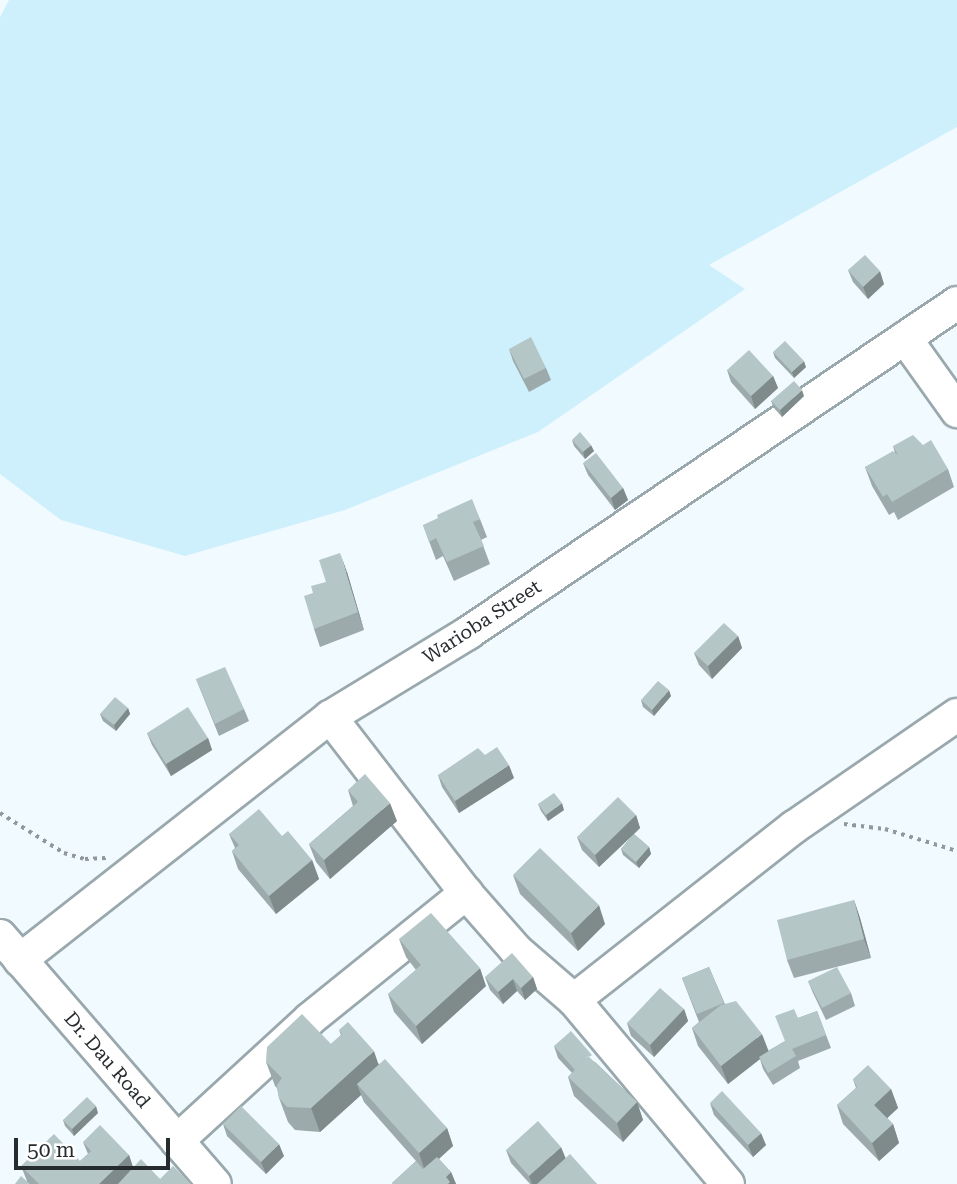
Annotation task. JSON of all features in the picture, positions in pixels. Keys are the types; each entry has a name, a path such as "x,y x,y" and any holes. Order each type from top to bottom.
{"street":[{"name":"Warioba Street","path":"20,960 330,717 468,633 957,303"},
{"path":"905,338 957,411"},
{"path":"574,1000 794,827 957,715"},
{"path":"330,717 466,892 516,950 574,1000 728,1184"},
{"path":"177,1142 310,1019 466,892"},
{"name":"Dr. Dau Road","path":"0,936 215,1184"}],"path":[{"path":"0,813 64,853 85,859 147,860"},
{"path":"841,824 885,829 957,851"}],"shaded area":[{"path":"9,0 957,0 957,127 709,265 745,289 538,432 345,510 185,556 61,520 0,474 0,17"}],"building":[{"path":"865,255 880,271 863,287 848,270"},
{"path":"531,337 546,368 524,379 509,349"},
{"path":"785,341 804,361 792,372 773,352"},
{"path":"749,350 773,376 751,396 727,370"},
{"path":"794,381 802,390 780,410 771,401"},
{"path":"580,432 591,445 583,452 572,440"},
{"path":"913,435 923,445 931,440 948,469 892,502 887,494 883,497 865,467 893,451 898,455 893,446"},
{"path":"596,453 623,488 611,498 583,463"},
{"path":"472,499 480,519 473,522 484,546 447,562 436,538 429,542 423,525 438,518 437,515"},
{"path":"340,553 358,612 314,629 304,596 313,593 311,586 326,582 319,560"},
{"path":"724,623 738,636 708,666 694,653"},
{"path":"225,667 244,709 215,724 196,679"},
{"path":"658,681 669,690 652,710 641,700"},
{"path":"115,697 128,708 114,725 100,714"},
{"path":"188,707 208,738 166,764 147,733"},
{"path":"497,747 509,765 455,801 438,775 478,748 485,755"},
{"path":"365,774 390,803 324,860 309,844 358,802 348,790"},
{"path":"554,793 562,803 546,815 538,804"},
{"path":"618,797 636,815 595,855 577,837"},
{"path":"259,809 282,836 288,831 312,860 269,896 232,851 239,845 229,834"},
{"path":"634,834 649,847 636,862 621,849"},
{"path":"540,848 599,905 571,933 513,875"},
{"path":"854,900 864,939 787,960 777,920"},
{"path":"431,913 480,968 416,1026 388,994 421,965 399,939"},
{"path":"512,953 533,977 521,988 513,979 498,992 485,977"},
{"path":"709,967 724,1003 697,1014 682,978"},
{"path":"837,967 851,993 822,1008 808,981"},
{"path":"660,988 684,1009 650,1045 627,1023"},
{"path":"736,1001 762,1034 721,1066 692,1028 721,1005"},
{"path":"794,1009 798,1018 817,1011 826,1035 792,1049 796,1056 768,1073 759,1057 785,1041 775,1016"},
{"path":"302,1014 331,1044 342,1034 339,1030 348,1022 374,1051 311,1108 287,1107 279,1098 277,1085 282,1078 266,1062 267,1047"},
{"path":"571,1031 592,1055 575,1070 554,1046"},
{"path":"588,1056 637,1102 617,1123 568,1077"},
{"path":"385,1059 447,1128 419,1153 357,1084"},
{"path":"868,1065 891,1089 874,1105 893,1124 872,1143 837,1105 857,1087 853,1079"},
{"path":"722,1091 761,1133 748,1145 710,1103"},
{"path":"87,1097 96,1106 72,1129 63,1120"},
{"path":"241,1106 279,1144 261,1162 223,1124"},
{"path":"538,1121 561,1147 529,1176 506,1150"},
{"path":"100,1125 129,1155 99,1184 39,1184 21,1166 54,1134 80,1161 91,1151 83,1142"},
{"path":"570,1154 597,1184 537,1184"},
{"path":"437,1157 451,1172 446,1177 450,1182 448,1184 392,1183 416,1161 423,1169"},
{"path":"141,1159 160,1179 173,1166 191,1184 118,1184"},
{"path":"21,1176 30,1184 15,1184"}]}
